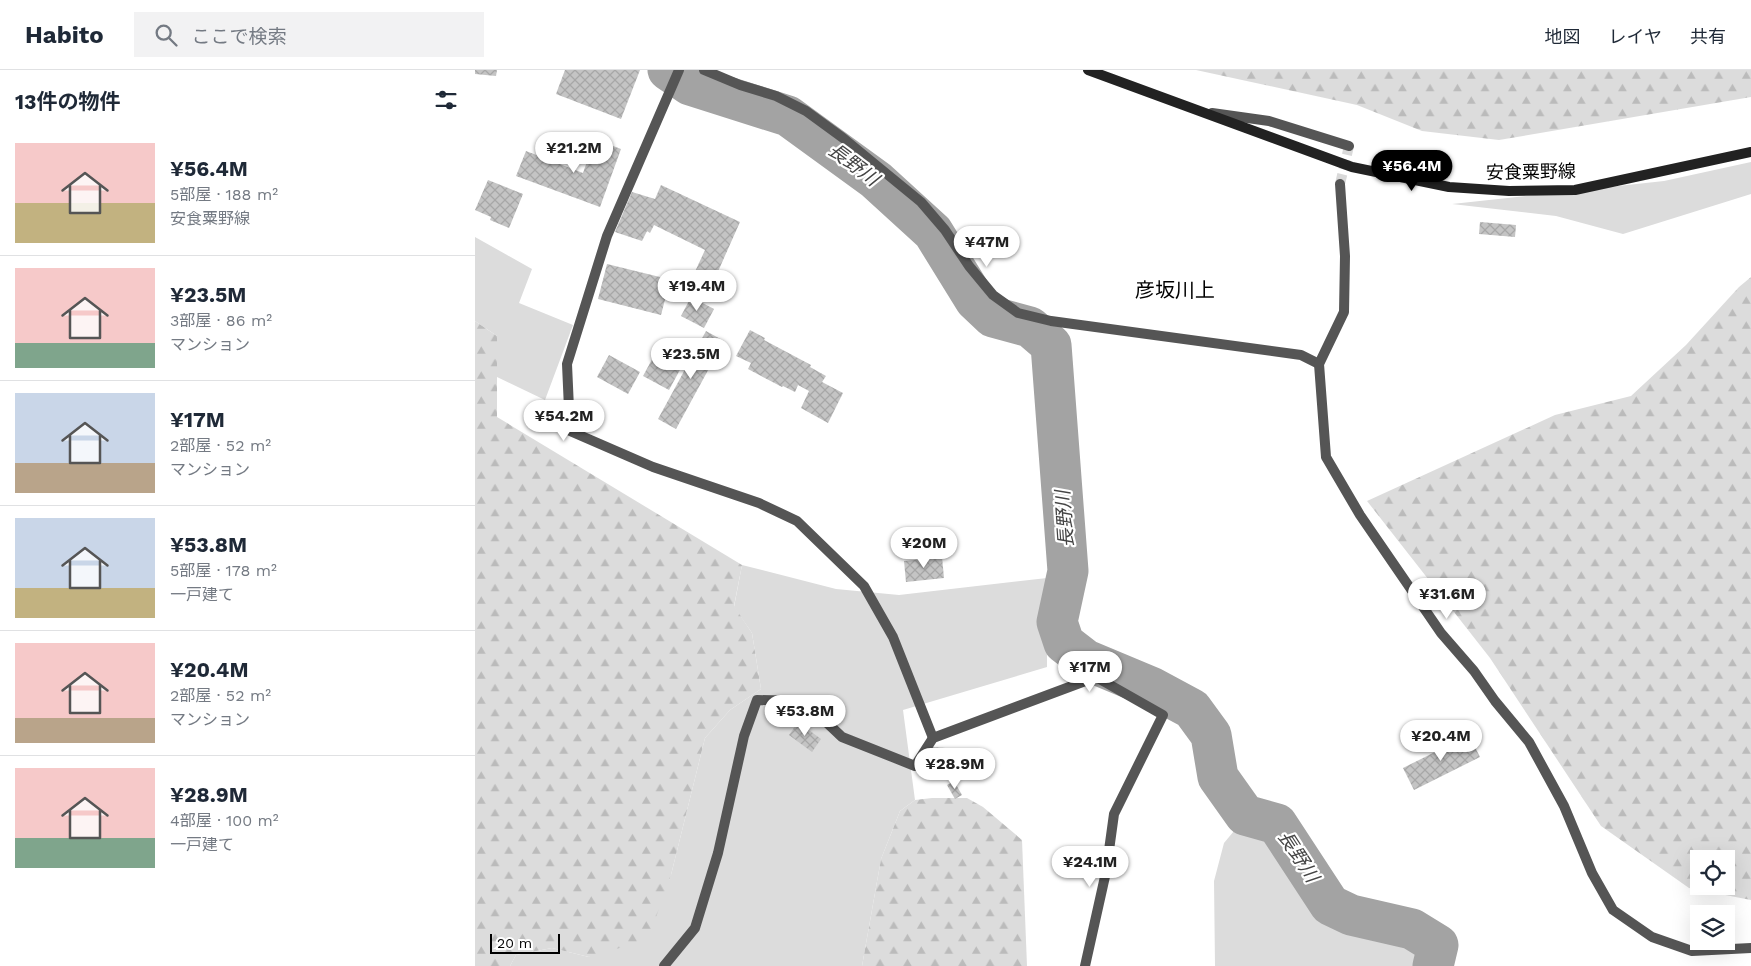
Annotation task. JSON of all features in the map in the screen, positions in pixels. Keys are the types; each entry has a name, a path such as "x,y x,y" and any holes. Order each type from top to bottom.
{"main road":[{"name":"安食粟野線","path":"1088,70 1352,167 1449,188 1509,191 1575,190 1751,152"}],"street":[{"path":"704,70 740,85 776,96 806,111 843,138 921,202 945,230 969,266 993,295 1018,313 1051,321 1301,355 1319,364"},
{"path":"677,73 607,236 567,364 570,431 653,467 759,503 797,521 864,586 893,637 933,738"},
{"path":"1205,112 1269,121 1349,146"},
{"path":"1340,184 1345,256 1344,312 1319,364 1326,457 1360,515 1441,633 1474,671 1495,701 1529,742 1565,806 1592,873 1613,910 1652,937 1692,951 1751,948"},
{"path":"663,966 695,928 718,853 744,736 757,700 804,701 842,736 915,766 933,738 1096,677 1163,715 1114,814 1106,872 1085,966"}],"green space":[{"path":"1196,70 1751,70 1751,97 1499,140 1422,131 1357,105"},
{"path":"1751,162 1751,194 1623,234 1556,216 1452,204 1664,181"},
{"path":"475,237 532,269 519,303 573,325 545,400 497,377 497,336 475,321"},
{"path":"1751,277 1751,900 1725,895 1735,895 1735,850 1690,850 1690,888 1601,826 1490,658 1367,501 1555,415 1631,396 1686,345 1739,287"},
{"path":"475,321 497,336 497,417 742,565 734,606 752,633 761,689 730,710 705,738 670,879 652,928 640,942 589,957 552,948 516,955 510,966 475,966"},
{"path":"742,565 836,589 899,595 1047,578 1047,667 903,710 915,800 900,811 881,859 862,966 510,966 516,955 552,948 589,957 670,879 705,738 730,710 761,689 752,633 734,607"},
{"path":"967,798 983,807 1022,840 1027,966 862,966 881,859 900,811 915,800"},
{"path":"1239,825 1269,826 1305,898 1317,913 1349,928 1385,933 1410,940 1420,954 1421,966 1215,966 1214,881 1224,843"}],"building":[{"path":"475,70 497,70 496,76 475,74"},
{"path":"565,70 640,70 621,119 556,94"},
{"path":"595,139 621,149 600,207 516,176 526,151 583,173"},
{"path":"488,180 523,194 509,228 490,220 491,217 475,210"},
{"path":"661,185 740,222 712,285 693,276 705,250 654,225 650,233 647,231 642,241 615,232 632,192 655,199"},
{"path":"1480,222 1516,225 1515,237 1479,234"},
{"path":"607,264 664,278 661,291 667,292 661,315 598,299"},
{"path":"691,297 714,309 704,328 681,316"},
{"path":"750,330 765,338 764,340 811,365 810,367 826,376 822,382 843,393 828,423 801,408 809,391 798,385 795,392 782,387 748,369 751,363 736,356"},
{"path":"706,331 724,341 676,429 658,419"},
{"path":"662,341 688,355 669,390 643,376"},
{"path":"609,355 640,372 628,394 597,377"},
{"path":"942,557 944,578 906,582 904,561"},
{"path":"798,722 821,739 812,752 789,735"},
{"path":"1469,735 1480,757 1414,790 1403,768"},
{"path":"930,747 961,749 960,771 945,770 944,776 928,775"},
{"path":"954,781 962,795 955,799 947,785"}],"waterway":[{"name":"長野川","path":"668,70 690,85 788,116 876,180 933,232 975,300 993,317 1030,327 1051,345 1068,571 1057,622 1064,643 1086,660 1153,688 1192,709 1211,735 1218,777 1245,815 1277,824 1330,905 1351,915 1412,929 1438,945 1433,966"}],"tunnel":[{"path":"1340,184 1349,146"}],"district":[{"name":"彦坂川上","path":"1175,290"}]}
